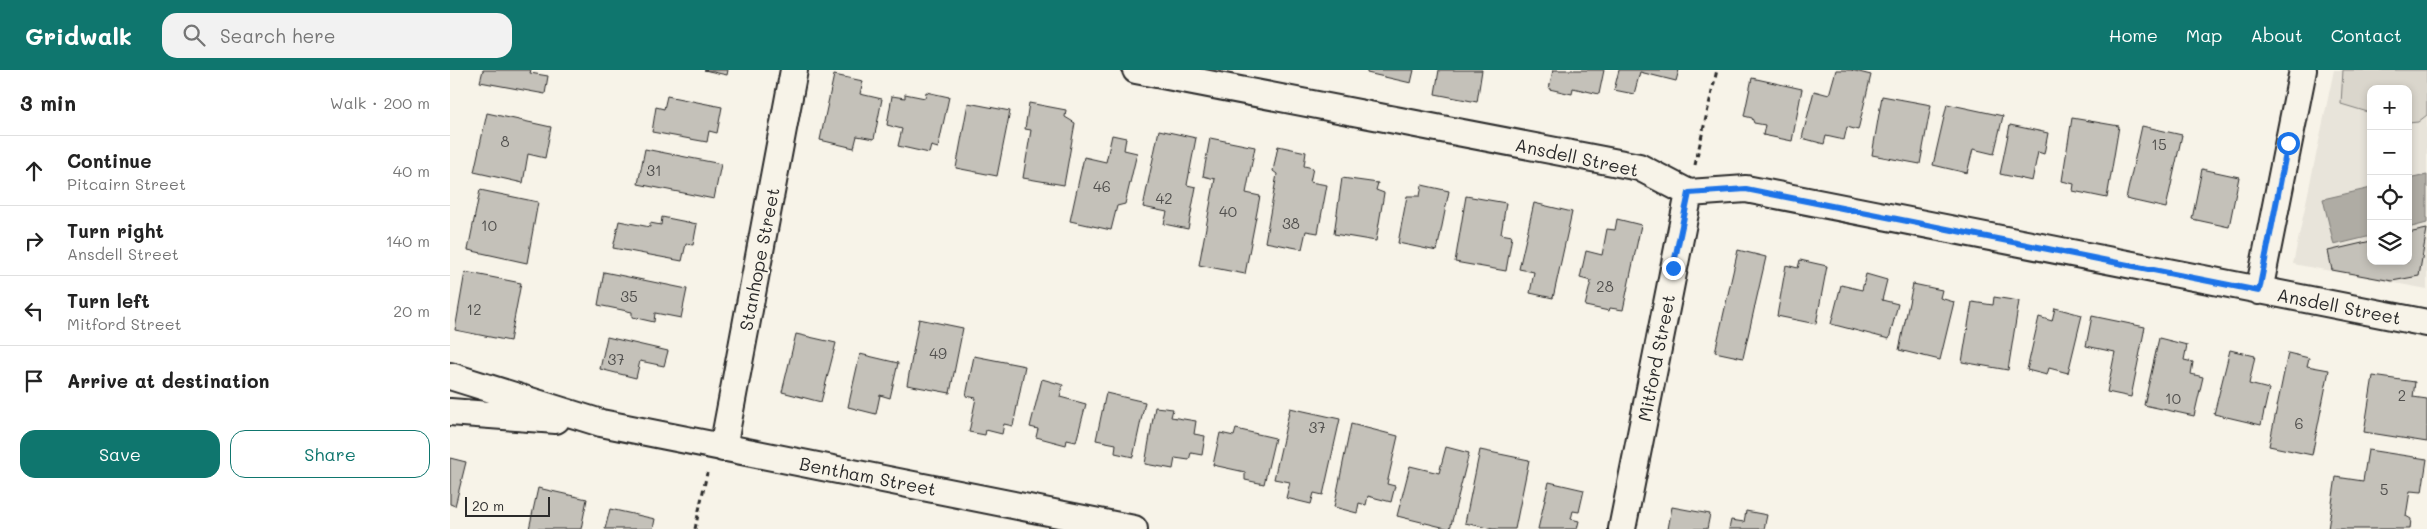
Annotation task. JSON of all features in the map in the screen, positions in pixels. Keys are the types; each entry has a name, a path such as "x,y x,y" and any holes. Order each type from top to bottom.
{"street":[{"name":"Stanhope Street","path":"723,448 794,70"},
{"name":"Ansdell Street","path":"1136,70 1639,167 1689,193 1746,189 2427,323"},
{"path":"2259,291 2302,70"},
{"name":"Mitford Street","path":"1622,529 1689,193"},
{"name":"Bentham Street","path":"450,376 602,424 1134,529"},
{"name":"Bentham Street","path":"450,412 602,424"}],"path":[{"path":"1689,193 1717,70"},
{"path":"695,529 707,473"}],"shaded area":[{"path":"2334,70 2427,70 2427,289 2293,264"},
{"path":"2343,70 2427,70 2427,115 2418,122 2412,123 2412,85 2367,85 2367,112 2341,104"},
{"path":"2427,175 2427,223 2412,227 2412,220 2412,178"},
{"path":"2367,189 2367,237 2334,245 2323,199"}],"building":[{"path":"483,70 531,70 530,73 548,76 545,94 480,82"},
{"path":"704,70 728,70 727,75"},
{"path":"1367,70 1414,70 1411,83 1367,73"},
{"path":"1439,70 1482,70 1477,102 1435,94"},
{"path":"1553,70 1604,70 1599,94 1573,88 1572,94 1549,89"},
{"path":"1619,70 1679,70 1676,81 1640,72 1634,94 1614,90"},
{"path":"1836,70 1851,70 1871,75 1858,130 1847,127 1844,140 1826,136 1824,144 1802,138 1814,91 1829,95"},
{"path":"834,75 863,81 860,94 882,99 874,139 857,136 854,148 820,140"},
{"path":"1752,78 1802,89 1792,141 1763,135 1765,125 1754,123 1752,118 1744,116"},
{"path":"926,92 949,97 938,148 931,146 929,153 898,146 902,129 887,125 892,96 905,98 905,94 925,98"},
{"path":"667,96 722,107 717,133 709,131 707,142 652,132 656,107 664,109"},
{"path":"1882,96 1931,105 1920,164 1872,155"},
{"path":"968,103 1010,111 997,176 956,168"},
{"path":"1029,103 1066,110 1065,117 1075,123 1064,185 1023,178 1031,130 1025,129"},
{"path":"1947,104 2003,116 1994,154 1973,149 1967,173 1933,165"},
{"path":"487,113 551,127 545,158 528,154 523,183 474,172"},
{"path":"2072,118 2119,126 2107,198 2073,191 2074,184 2062,181"},
{"path":"2010,125 2048,133 2044,154 2038,152 2032,181 2000,174"},
{"path":"2142,126 2182,135 2166,208 2126,199"},
{"path":"1159,130 1196,138 1187,185 1196,187 1188,229 1164,224 1167,212 1143,207"},
{"path":"1112,135 1126,138 1124,150 1137,153 1125,204 1117,206 1111,230 1070,221 1084,157 1106,162"},
{"path":"1210,138 1255,147 1246,193 1260,196 1245,274 1199,265 1215,179 1203,176"},
{"path":"1278,146 1306,152 1304,166 1313,168 1310,182 1327,185 1318,233 1306,231 1302,249 1265,242 1277,174 1273,171"},
{"path":"645,149 721,164 714,199 638,184"},
{"path":"2202,169 2239,177 2229,227 2192,219"},
{"path":"1342,178 1378,183 1376,190 1384,193 1376,241 1334,234"},
{"path":"1422,185 1449,191 1437,251 1398,243 1407,196 1420,196"},
{"path":"480,190 538,202 527,263 468,250"},
{"path":"1466,196 1506,203 1501,234 1512,236 1506,271 1455,262"},
{"path":"1534,203 1572,212 1553,298 1530,293 1534,272 1519,269"},
{"path":"662,217 697,224 693,245 686,244 682,261 613,248 619,221 650,227 650,223 661,225"},
{"path":"1617,219 1641,225 1623,310 1610,308 1609,311 1585,306 1591,281 1580,278 1586,251 1602,255 1607,229 1615,230"},
{"path":"2427,229 2419,276 2392,281 2332,270 2328,251 2367,242 2367,265 2412,265 2412,232"},
{"path":"1738,250 1766,257 1743,358 1715,352"},
{"path":"1800,260 1827,266 1816,324 1777,316 1786,265 1798,268"},
{"path":"465,272 521,283 510,341 455,330"},
{"path":"604,272 687,289 681,318 655,313 654,322 632,317 632,312 598,305"},
{"path":"1866,274 1887,280 1882,300 1898,304 1889,339 1831,324 1841,285 1862,290"},
{"path":"1913,284 1942,290 1940,298 1954,302 1940,360 1899,350"},
{"path":"1994,297 2019,301 2008,370 1962,362 1972,302 1993,305"},
{"path":"2055,308 2082,315 2068,373 2049,368 2047,375 2027,370 2039,317 2052,321"},
{"path":"2092,316 2145,327 2131,397 2107,392 2115,352 2086,346"},
{"path":"919,319 963,328 950,393 907,385"},
{"path":"796,334 836,343 821,402 782,392"},
{"path":"607,337 668,351 664,366 640,361 636,378 600,369"},
{"path":"2159,338 2187,345 2184,360 2193,362 2191,374 2203,377 2194,416 2144,405"},
{"path":"2230,350 2255,356 2249,384 2269,389 2261,425 2214,414"},
{"path":"2288,353 2309,358 2307,366 2329,370 2312,455 2269,446"},
{"path":"860,354 898,363 890,398 880,395 876,414 848,407"},
{"path":"974,356 1025,366 1013,426 1004,424 1002,434 986,430 985,435 969,432 976,398 966,396"},
{"path":"2373,376 2415,382 2413,397 2427,399 2427,442 2364,432"},
{"path":"1042,379 1063,385 1060,397 1086,404 1076,442 1067,440 1066,445 1036,437 1038,429 1030,427"},
{"path":"1106,393 1145,402 1133,457 1115,453 1116,444 1096,440"},
{"path":"1155,407 1173,409 1171,417 1196,421 1194,434 1205,436 1202,455 1191,453 1189,460 1175,458 1173,469 1145,464"},
{"path":"1290,408 1340,419 1323,495 1314,493 1311,504 1286,498 1290,482 1274,479"},
{"path":"1351,424 1398,436 1387,484 1395,486 1391,502 1368,496 1366,505 1359,503 1357,513 1334,507"},
{"path":"1236,429 1275,438 1264,484 1245,480 1245,472 1213,465 1220,433 1234,436"},
{"path":"1446,447 1469,453 1450,529 1397,516 1410,466 1439,473"},
{"path":"1480,450 1529,460 1515,529 1493,529 1465,523"},
{"path":"2368,450 2427,459 2422,492 2410,491 2406,516 2411,519 2410,529 2328,529 2336,477 2363,481"},
{"path":"450,458 466,462 455,506 450,504"},
{"path":"1549,482 1584,490 1579,512 1573,511 1571,519 1579,521 1577,529 1538,529"},
{"path":"538,488 587,499 581,529 529,529"},
{"path":"1672,507 1710,514 1707,529 1668,529"},
{"path":"610,509 655,519 653,529 605,529"},
{"path":"1746,511 1767,515 1764,529 1729,529 1731,520 1744,522"}],"route":[{"path":"1673,268 1689,193 1746,189 2259,291 2288,143"}]}
